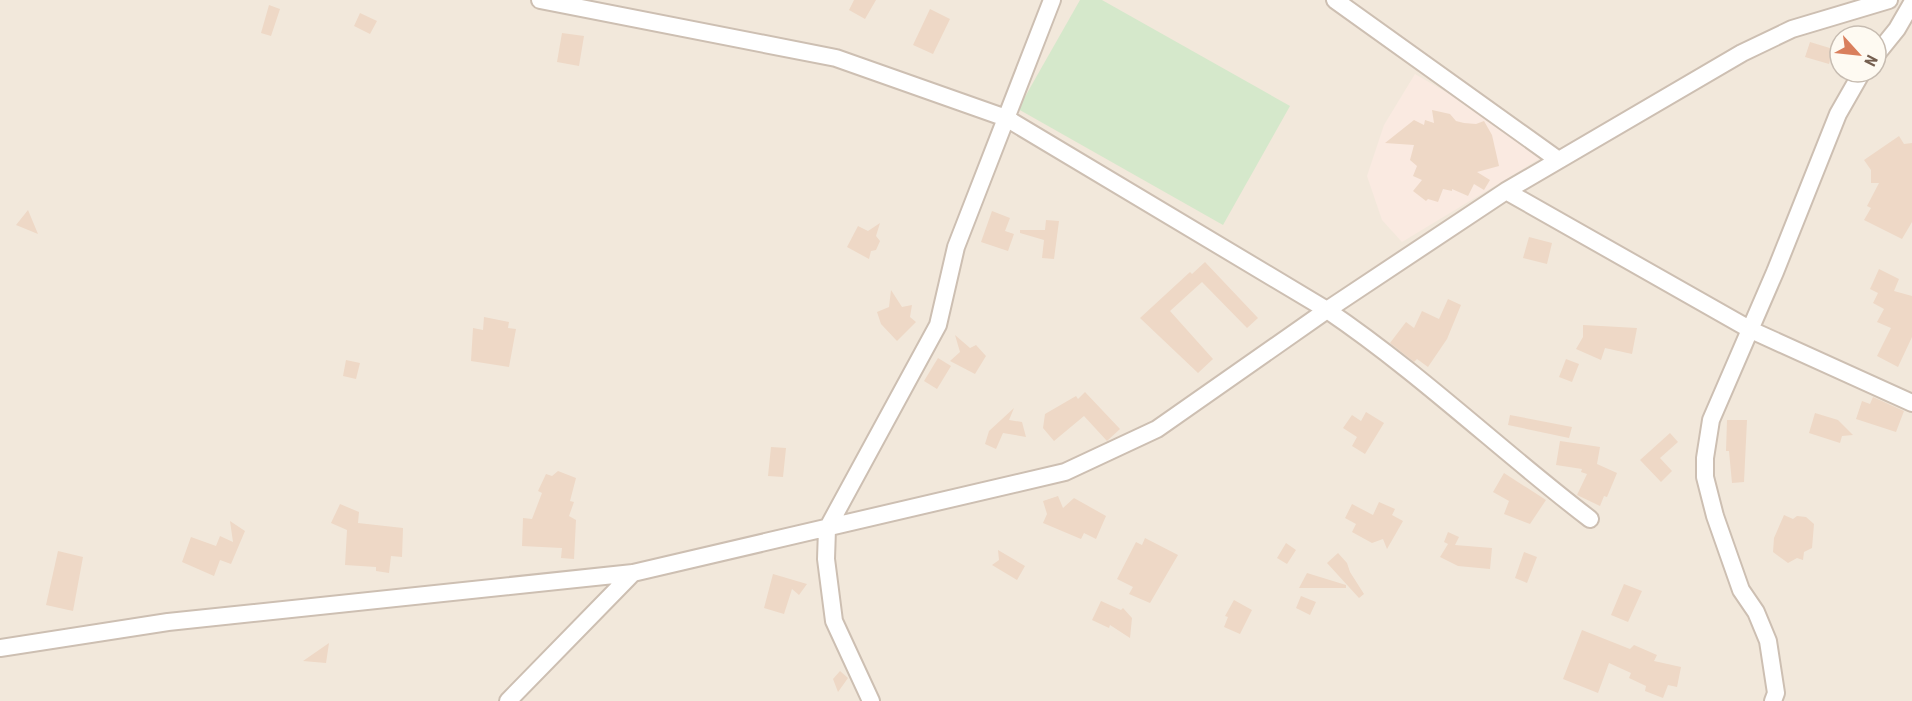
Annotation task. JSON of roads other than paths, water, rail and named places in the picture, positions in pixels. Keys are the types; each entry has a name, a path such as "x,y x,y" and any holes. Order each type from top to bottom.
{"street":[{"path":"540,0 836,58 1006,118 1327,310 1377,344 1517,463 1590,519"},
{"path":"871,701 834,621 826,559 827,529 938,325 956,247 1052,0"},
{"path":"1335,0 1557,159"},
{"path":"0,648 168,622 633,573 1065,472 1157,429 1327,310 1506,191 1742,52 1792,29 1889,0"},
{"path":"1888,41 1912,3"},
{"path":"1778,698 1768,641 1756,612 1741,590 1715,516 1705,477 1705,458 1711,420 1751,330 1838,114 1855,84"},
{"path":"1506,191 1751,330 1912,403"},
{"path":"508,701 633,573"}]}
